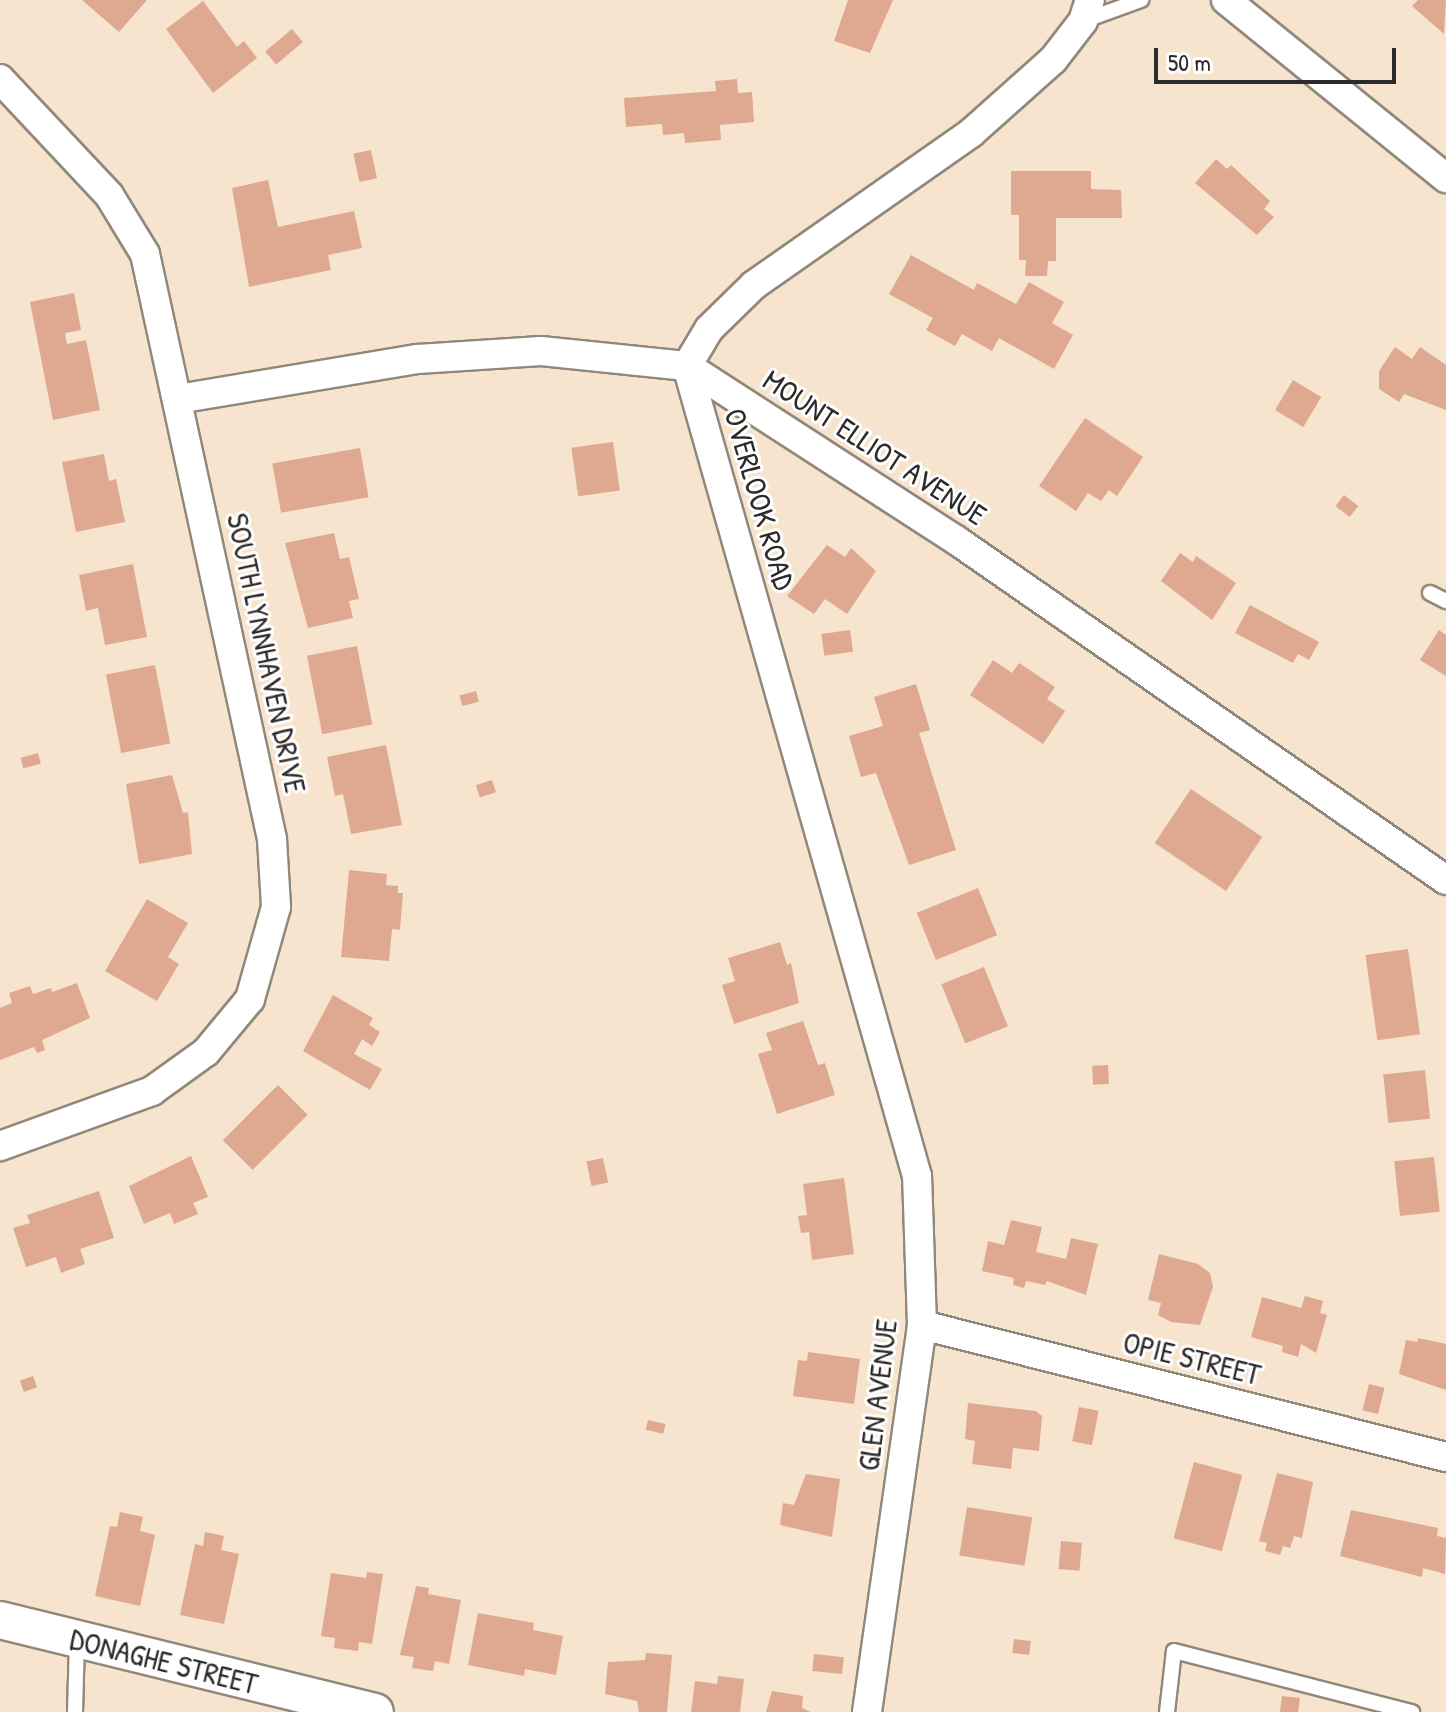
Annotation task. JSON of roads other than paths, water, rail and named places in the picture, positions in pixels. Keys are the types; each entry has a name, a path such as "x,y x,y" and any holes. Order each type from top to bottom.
{"street":[{"path":"1226,0 1446,178"},
{"path":"687,366 709,329 754,285 971,133 1053,60 1086,10"},
{"name":"SOUTH LYNNHAVEN DRIVE","path":"0,79 109,195 139,241 178,399 272,839 276,907 270,938 246,1007 218,1041 177,1077 152,1091 0,1146"},
{"name":"MOUNT ELLIOT AVENUE","path":"178,399 418,359 541,351 687,366 956,540 1446,880"},
{"name":"OVERLOOK ROAD","path":"687,366 891,1089"},
{"name":"GLEN AVENUE","path":"867,1712 922,1325 917,1176 891,1089"},
{"name":"OPIE STREET","path":"922,1325 1446,1457"},
{"name":"DONAGHE STREET","path":"0,1620 354,1709"}],"lane":[{"path":"1086,10 1141,0"},
{"path":"1430,593 1446,601"},
{"path":"75,1712 77,1641"},
{"path":"1167,1712 1174,1651 1412,1712"}]}
